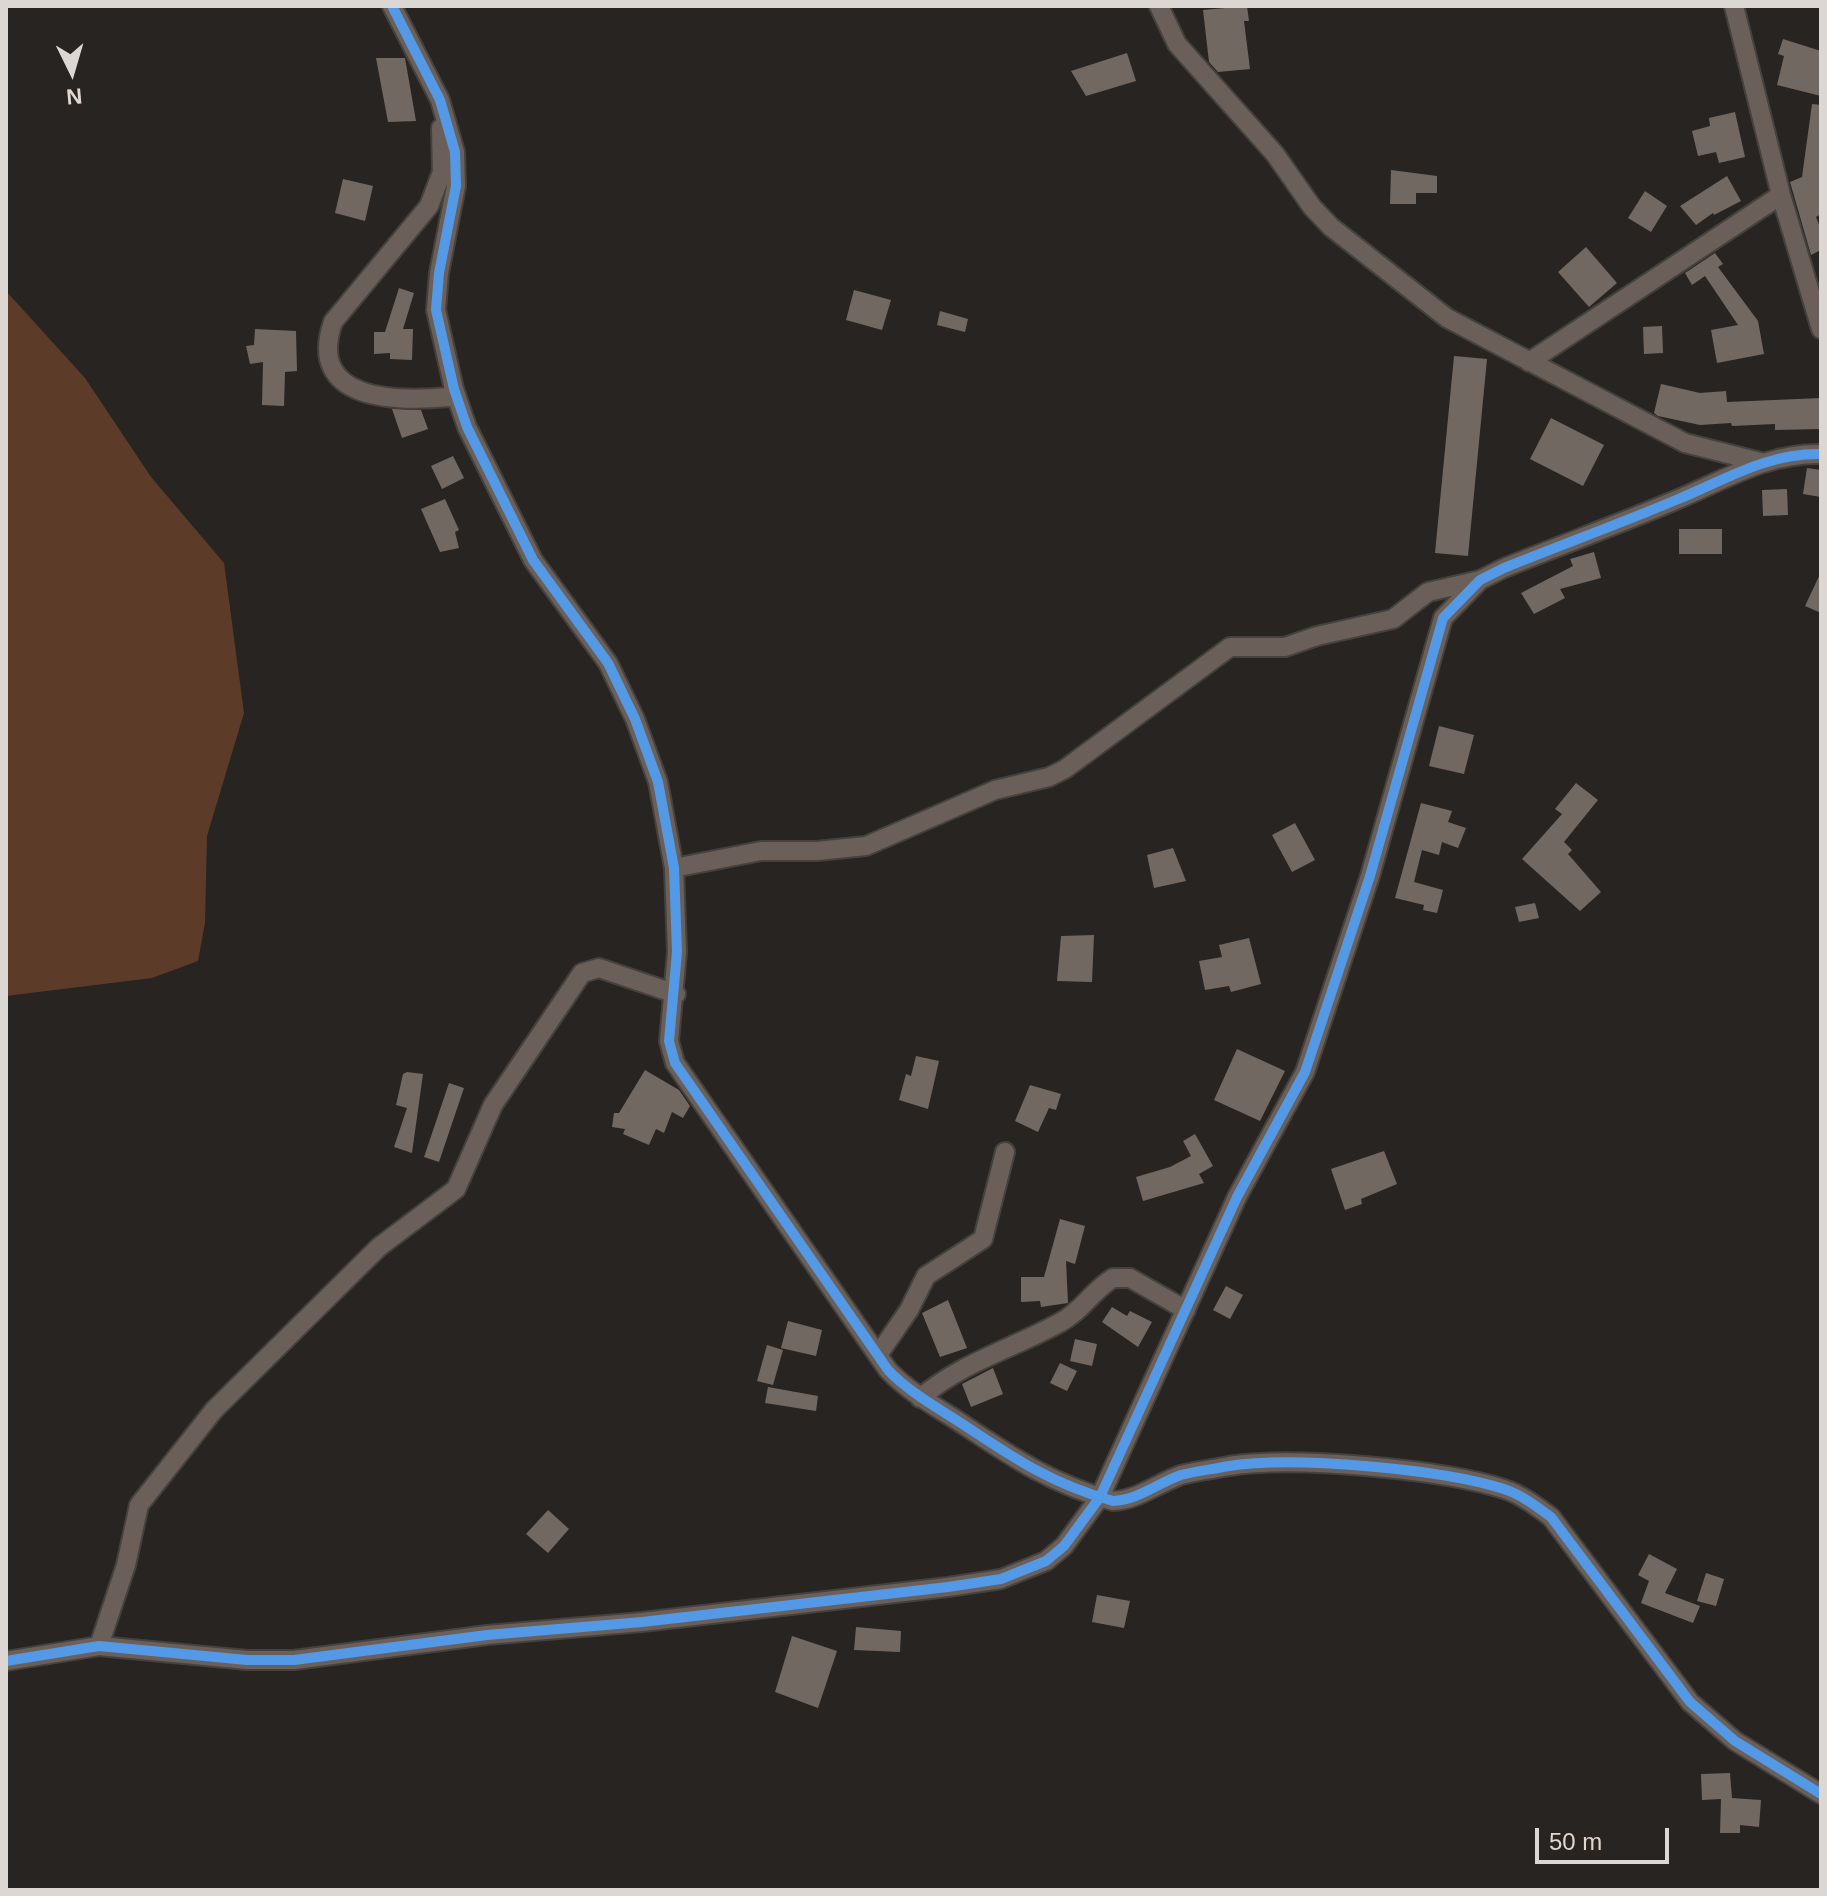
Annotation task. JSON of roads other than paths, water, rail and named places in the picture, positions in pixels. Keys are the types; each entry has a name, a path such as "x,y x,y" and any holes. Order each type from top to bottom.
{"street":[{"path":"392,6 440,100 455,152 456,186 439,273 436,310 454,389 467,427 514,528 533,560 608,663 635,719 658,782 674,868 676,994 669,1041 675,1063 878,1355 903,1386 1044,1478 1100,1497 1125,1500 1181,1475 1233,1466 1313,1464 1408,1472 1504,1489 1529,1500 1551,1517 1627,1615 1653,1656 1700,1712 1774,1768 1821,1794"},
{"path":"1159,6 1177,44 1275,154 1312,207 1331,227 1447,318 1685,443 1760,462"},
{"path":"1734,6 1781,195 1819,306 1821,329"},
{"path":"440,100 442,172 429,206 333,322 327,340 328,357 335,375 363,395 428,399 449,397 454,389"},
{"path":"1529,362 1781,195"},
{"path":"674,868 761,851 817,851 866,846 889,839 995,790 1049,777 1065,769 1230,647 1285,647 1317,636 1393,619 1428,592 1480,580 1679,499 1760,462 1791,455 1821,454"},
{"path":"1443,618 1480,580"},
{"path":"6,1661 99,1646 247,1660 294,1660 487,1635 642,1622 1001,1579 1024,1572 1064,1546 1100,1497 1237,1197 1305,1072 1370,876 1443,618 1446,586"},
{"path":"99,1646 126,1565 139,1505 187,1443 236,1389 379,1247 456,1189 493,1105 582,973 599,968 676,994"},
{"path":"878,1355 909,1310 926,1276 983,1239 1005,1152"},
{"path":"920,1398 956,1370 1011,1347 1076,1313 1113,1278 1130,1278 1186,1310"}]}
